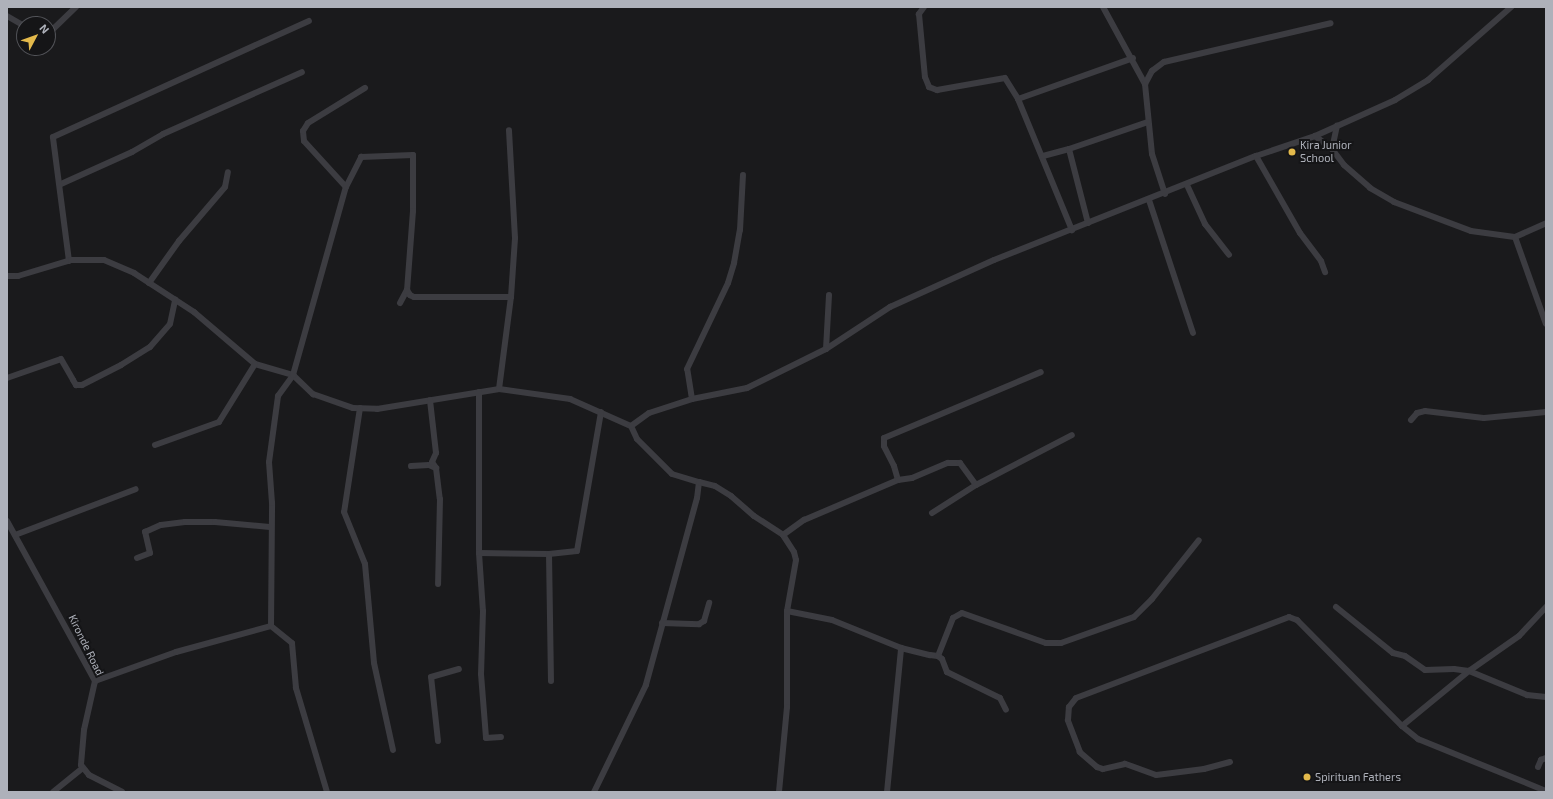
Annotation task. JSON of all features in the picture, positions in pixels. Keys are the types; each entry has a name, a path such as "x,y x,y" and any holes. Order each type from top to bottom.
{"street":[{"path":"56,26 76,7"},
{"path":"924,7 919,14 925,77 929,87 937,90 1004,78 1018,99 1043,156 1068,224 1072,230"},
{"path":"1103,7 1133,58 1145,84 1152,154 1165,194"},
{"path":"631,426 649,413 692,399 747,388 826,349 897,304 994,260 1165,194 1256,156 1315,136 1337,126 1418,87 1511,7"},
{"path":"7,16 16,21"},
{"path":"69,261 61,184 53,137 309,21"},
{"path":"1145,84 1152,71 1164,62 1331,24"},
{"path":"1018,99 1133,58"},
{"path":"61,184 132,152 163,134 302,72"},
{"path":"346,187 304,141 303,131 308,123 365,88"},
{"path":"1043,156 1069,149 1148,122"},
{"path":"1332,149 1337,126"},
{"path":"499,389 512,298 515,238 509,130"},
{"path":"1315,136 1332,149 1344,165 1370,188 1406,209 1471,231 1515,237 1546,223"},
{"path":"1069,149 1088,223"},
{"path":"326,792 296,688 292,643 272,626 269,462 278,396 293,375 346,187 361,157 413,155 413,211 407,290 400,303"},
{"path":"1256,156 1300,233 1321,261 1324,272"},
{"path":"149,283 184,235 225,187 228,172"},
{"path":"692,399 688,369 732,270 740,230 743,175"},
{"path":"1187,185 1205,224 1229,255"},
{"path":"1149,200 1193,333"},
{"path":"1515,237 1546,324"},
{"path":"7,276 18,276 69,261 104,260 149,283 194,312 255,364 293,375 313,394 360,408 377,409 499,389 570,399 631,426 637,439 672,474 715,486 783,535 789,542 796,560 787,611 788,706 779,792"},
{"path":"407,290 414,297 512,298"},
{"path":"826,349 829,294"},
{"path":"7,378 61,359 73,380 82,385 127,362 150,347 170,324 175,300"},
{"path":"155,445 219,422 255,364"},
{"path":"898,480 894,466 884,446 884,438 1041,372"},
{"path":"479,392 479,552 483,611 481,674 486,738 501,737"},
{"path":"430,400 436,453 432,462 436,468 440,499 438,584"},
{"path":"360,408 344,512 365,564 374,663 393,750"},
{"path":"1411,420 1417,413 1425,411 1491,418 1546,412"},
{"path":"479,552 549,554 577,551 601,412"},
{"path":"932,513 976,485 1072,435"},
{"path":"783,535 804,520 898,480 912,478 954,462 965,468 976,485"},
{"path":"410,466 429,465 436,468"},
{"path":"594,792 646,685 697,498 699,482"},
{"path":"15,535 136,490"},
{"name":"Kironde Road","path":"7,521 95,681 79,758 83,768"},
{"path":"136,558 150,553 145,532 161,525 185,522 270,527"},
{"path":"938,656 953,618 957,614 962,613 1052,644 1134,617 1152,599 1199,540"},
{"path":"549,554 551,681"},
{"path":"662,623 699,624 704,621 709,603"},
{"path":"1336,607 1393,653 1405,656 1425,670 1454,669 1469,671 1527,695 1546,697"},
{"path":"1402,726 1469,671 1519,636 1546,607"},
{"path":"787,611 832,620 901,648 938,656 942,659 947,672 1000,698 1006,710"},
{"path":"1230,762 1204,769 1156,775 1125,764 1103,769 1097,767 1080,752 1068,720 1068,706 1076,698 1289,617 1298,620 1402,726 1418,739 1546,791"},
{"path":"95,681 176,652 272,626"},
{"path":"887,792 901,648"},
{"path":"438,741 431,678 459,669"},
{"path":"1538,767 1541,760 1546,758"},
{"path":"53,792 83,768 89,775 122,792"}],"place":[{"name":"Kira Junior School","path":"1292,152"},
{"name":"Spirituan Fathers","path":"1307,777"}]}
